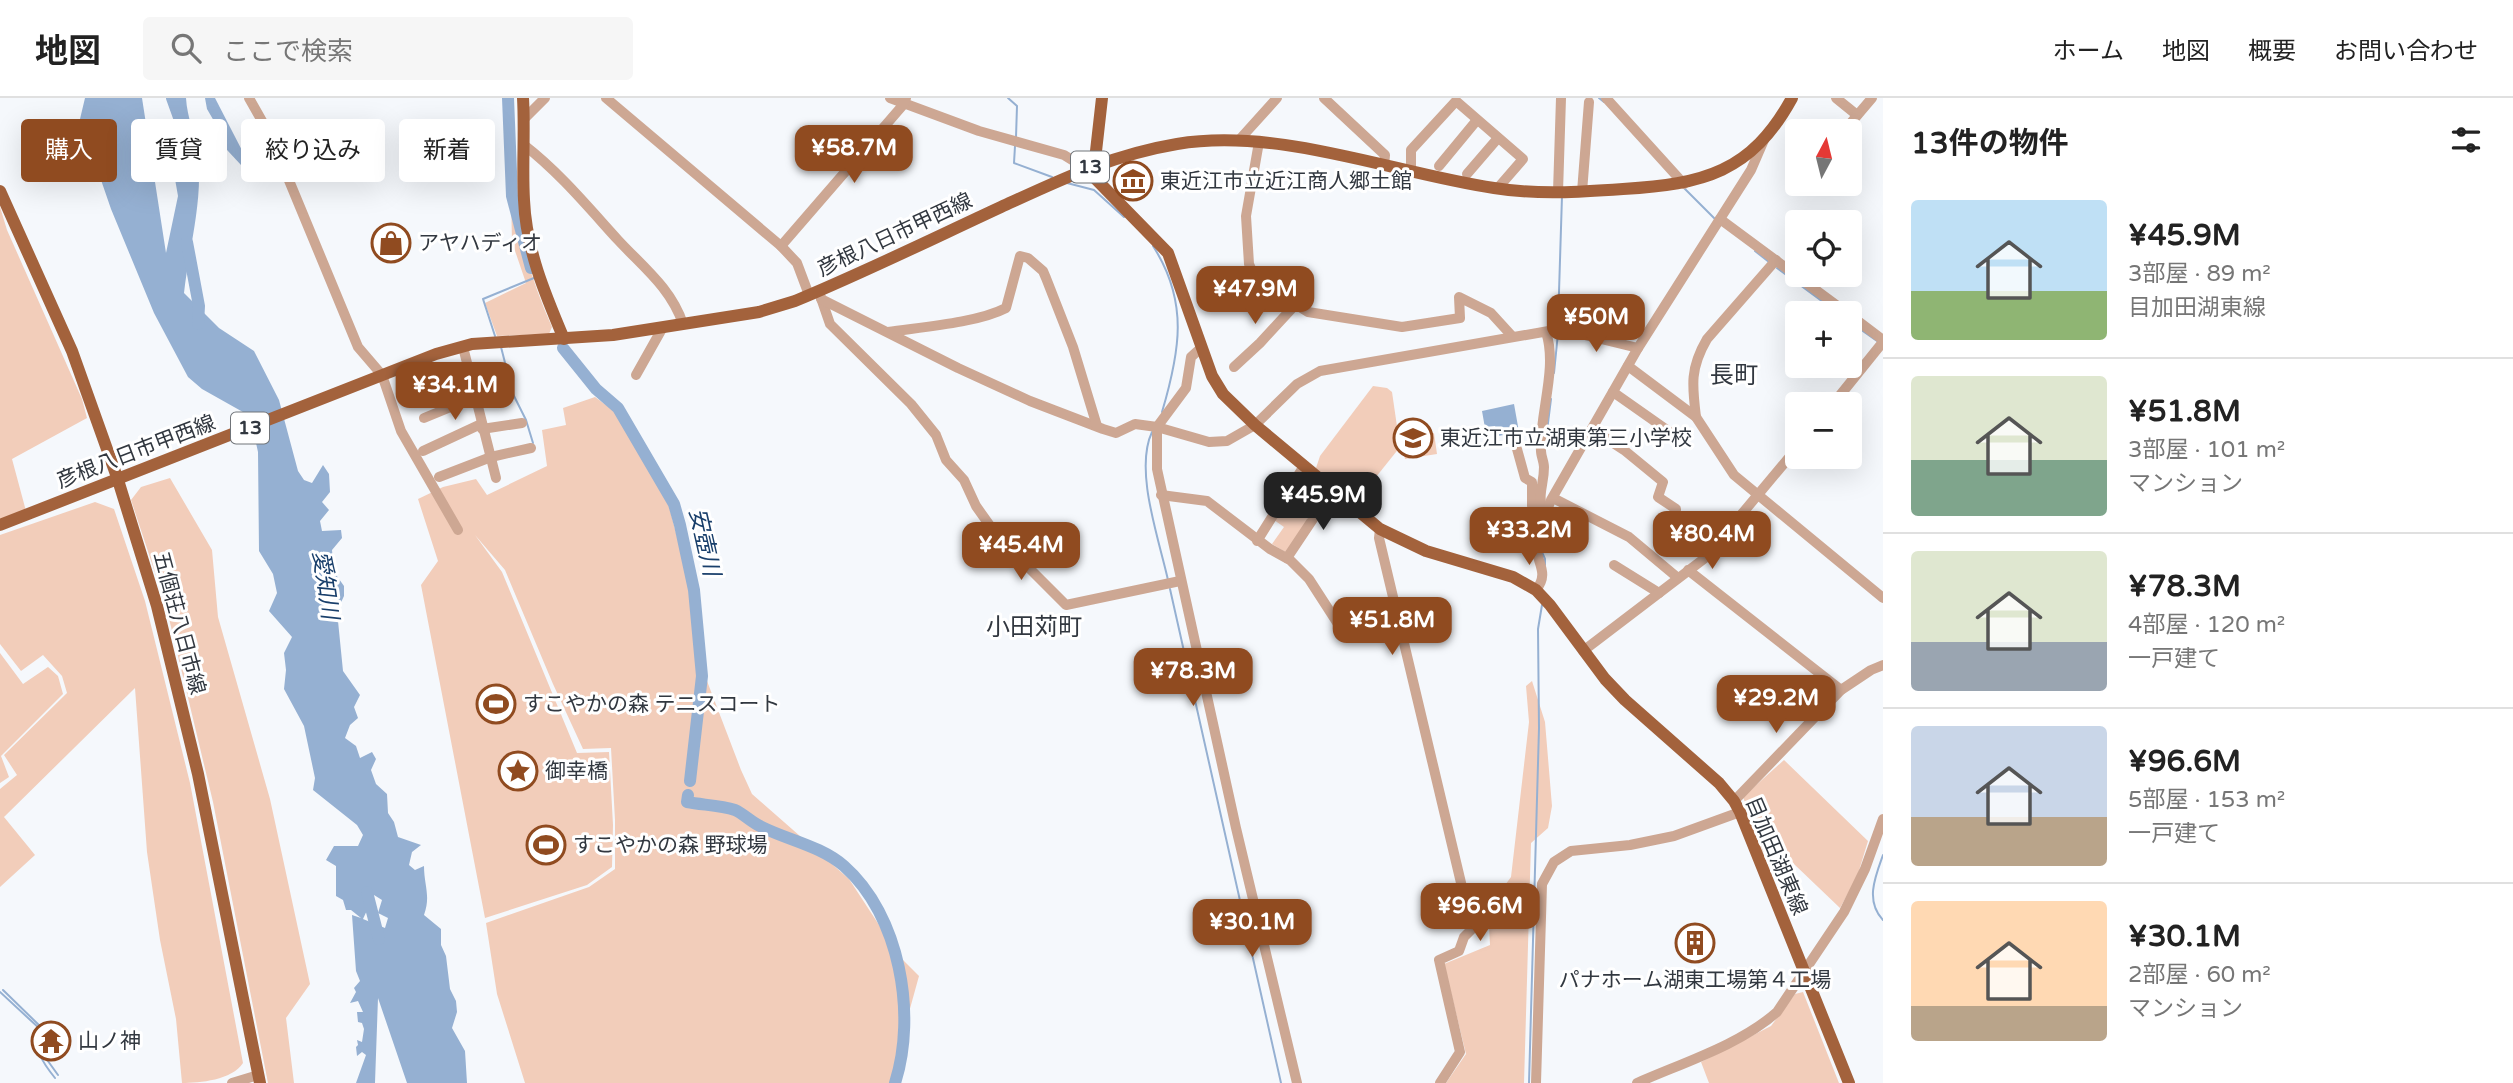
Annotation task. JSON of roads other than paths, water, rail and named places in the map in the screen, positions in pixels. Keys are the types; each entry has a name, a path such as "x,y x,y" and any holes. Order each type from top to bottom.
{"main road":[{"path":"523,98 524,201 530,248 564,339"},
{"path":"1085,168 1095,160 1102,98"},
{"name":"彦根八日市甲西線","path":"0,525 436,354 483,343 564,339 683,324 760,312 816,295 1085,168 1146,149 1180,143 1240,139 1313,151 1497,189 1558,192 1684,184 1738,162 1764,140 1792,98"},
{"name":"目加田湖東線","path":"1085,168 1168,254 1201,348 1223,394 1255,425 1380,529 1426,551 1513,577 1536,590 1625,700 1719,782 1737,806 1849,1083"},
{"name":"五個荘八日市線","path":"0,191 72,351 118,480 157,606 198,774 259,1079"}],"street":[{"path":"249,98 271,136 358,347 382,375 401,431 458,530"},
{"path":"524,118 545,98"},
{"path":"606,98 797,263 830,324 911,404 936,435 946,460 964,480 976,506 998,537 1066,605 1180,581"},
{"path":"890,98 905,101 979,131 1064,155 1085,168"},
{"path":"1240,139 1277,98"},
{"path":"1325,98 1385,155 1384,166"},
{"path":"1558,192 1561,98"},
{"path":"1606,98 1684,184"},
{"path":"1836,98 1857,115"},
{"path":"1854,119 1872,98"},
{"path":"1411,172 1411,150 1456,100 1523,159 1497,189"},
{"path":"780,246 905,101"},
{"path":"1581,191 1589,103"},
{"path":"1438,166 1477,120"},
{"path":"1467,174 1498,138"},
{"path":"1536,590 1541,584 1542,563 1536,552 1543,520 1552,499 1638,348 1751,170 1764,140"},
{"path":"1259,142 1246,216 1249,264 1256,280 1308,312 1402,327 1460,318 1459,297 1491,313 1512,336"},
{"path":"524,145 559,176 653,275 668,292 683,324"},
{"path":"1720,219 1772,264 1829,301"},
{"path":"888,332 951,323 1006,308 1020,256 1028,258 1043,271 1057,303 1097,426"},
{"path":"1696,418 1691,382 1699,353 1707,339 1772,264"},
{"path":"816,295 951,365 1030,401 1116,433 1135,424 1219,443 1255,425 1297,384 1320,371 1560,329 1638,348"},
{"path":"1234,367 1295,305"},
{"path":"1843,392 1881,344 1862,326"},
{"path":"636,375 663,327"},
{"path":"1542,510 1539,494 1544,467 1541,451 1550,344 1546,332"},
{"path":"463,347 496,478"},
{"path":"1201,348 1191,357 1186,388 1157,427 1155,453 1161,495 1180,581 1297,1083"},
{"path":"1628,366 1696,418 1734,475 1883,598"},
{"path":"1613,392 1677,437"},
{"path":"424,418 475,397"},
{"path":"423,451 482,426 522,423"},
{"path":"1592,429 1624,450 1663,482 1658,497 1676,509 1675,528 1714,548"},
{"path":"439,477 491,457 531,448"},
{"path":"1517,449 1525,478 1532,482 1532,506 1542,510"},
{"path":"1583,650 1714,548 1785,463"},
{"path":"1257,541 1304,466"},
{"path":"1287,558 1333,489"},
{"path":"1161,495 1207,502 1257,541 1287,558 1309,579 1340,627 1397,614"},
{"path":"1542,510 1552,499"},
{"path":"1552,499 1629,537 1678,578"},
{"path":"1380,529 1378,538 1472,929 1464,937 1459,951 1439,960 1460,1052 1440,1083"},
{"path":"1614,565 1658,593"},
{"path":"1688,570 1841,690"},
{"path":"1536,1083 1542,884 1554,862 1571,850 1630,845 1674,836 1737,806 1841,690 1883,665"},
{"path":"1637,1083 1762,1026 1777,1012 1844,912 1858,885 1883,819"},
{"path":"232,1083 259,1079"}],"water":[{"path":"85,98 142,98 145,119 131,119 131,182 155,182 166,253 178,196 176,182 199,182 184,293 219,328 254,351 279,400 298,471 304,480 312,483 323,465 329,474 330,492 322,502 329,510 320,521 322,531 341,530 342,538 332,550 334,572 344,586 344,596 337,611 343,671 360,695 354,707 358,718 350,725 345,738 356,746 360,758 372,752 376,759 371,770 376,784 387,794 388,813 398,837 421,845 412,852 409,865 415,870 424,866 427,896 424,915 441,929 441,945 446,956 450,989 456,1001 457,1012 452,1028 465,1051 467,1083 407,1083 378,998 375,1083 356,1083 366,1055 362,1052 357,1056 356,1047 357,1040 362,1042 364,1029 362,1023 358,1022 357,1012 363,1012 358,1001 350,1003 356,992 354,988 360,981 356,971 352,915 361,918 351,910 346,910 343,900 336,896 336,866 326,860 334,846 358,846 363,835 357,825 313,790 315,778 304,726 284,689 284,653 292,637 269,611 277,593 273,574 259,551 258,452 250,416 202,389 188,377 154,313 102,182 117,182 117,119 80,119","holes":["374,895 382,900 378,913 388,918 385,928 363,919"]},
{"path":"176,98 186,98 189,119 175,119"},
{"path":"205,98 215,98 226,119 213,119"},
{"path":"227,121 241,148 241,165 227,150"},
{"path":"1514,404 1519,432 1498,436 1495,426 1485,428 1482,411"}],"waterway":[{"name":"愛知川","path":"172,98 180,119"},
{"name":"安壺川","path":"508,98 512,196 531,268"},
{"path":"1008,98 1017,106 1016,137"},
{"path":"1599,98 1604,102"},
{"path":"1015,146 1014,163 1052,177"},
{"path":"1067,183 1094,190 1124,217"},
{"path":"1684,188 1715,219"},
{"path":"1558,324 1562,196"},
{"name":"愛知川","path":"187,242 199,306 198,324"},
{"path":"1153,246 1172,287 1178,327 1177,347 1162,412"},
{"path":"1755,251 1769,262"},
{"path":"1777,268 1822,301"},
{"path":"495,336 483,299 534,278"},
{"path":"1862,330 1877,341"},
{"path":"1554,373 1558,333"},
{"path":"501,347 513,394 526,420 533,443"},
{"name":"安壺川","path":"563,348 596,389 618,408 674,504 694,590 702,676 690,781"},
{"path":"1546,439 1551,399"},
{"path":"1152,432 1147,448 1147,485 1168,580"},
{"path":"1542,545 1548,523"},
{"path":"1541,550 1545,565"},
{"path":"1170,589 1281,1083"},
{"path":"1529,1083 1539,728 1538,629 1542,605"},
{"name":"安壺川","path":"688,795 687,802 735,810 772,832 825,853 844,866 863,887 879,911 891,938 899,967 904,1027 895,1083"},
{"path":"1883,855 1873,889 1874,905 1883,920"},
{"name":"愛知川","path":"367,892 379,939"},
{"path":"3,990 43,1029 40,1050 58,1075"},
{"path":"0,992 40,1029 39,1050 55,1078"}],"place":[{"name":"東近江市立近江商人郷土館","path":"1133,181"},
{"name":"アヤハディオ","path":"391,243"},
{"name":"東近江市立湖東第三小学校","path":"1413,438"},
{"name":"すこやかの森 テニスコート","path":"496,704"},
{"name":"御幸橋","path":"518,771"},
{"name":"すこやかの森 野球場","path":"546,845"},
{"name":"パナホーム湖東工場第４工場","path":"1695,943"},
{"name":"山ノ神","path":"51,1041"}],"district":[{"name":"長町","path":"1734,375"},
{"name":"小田苅町","path":"1034,627"}]}
